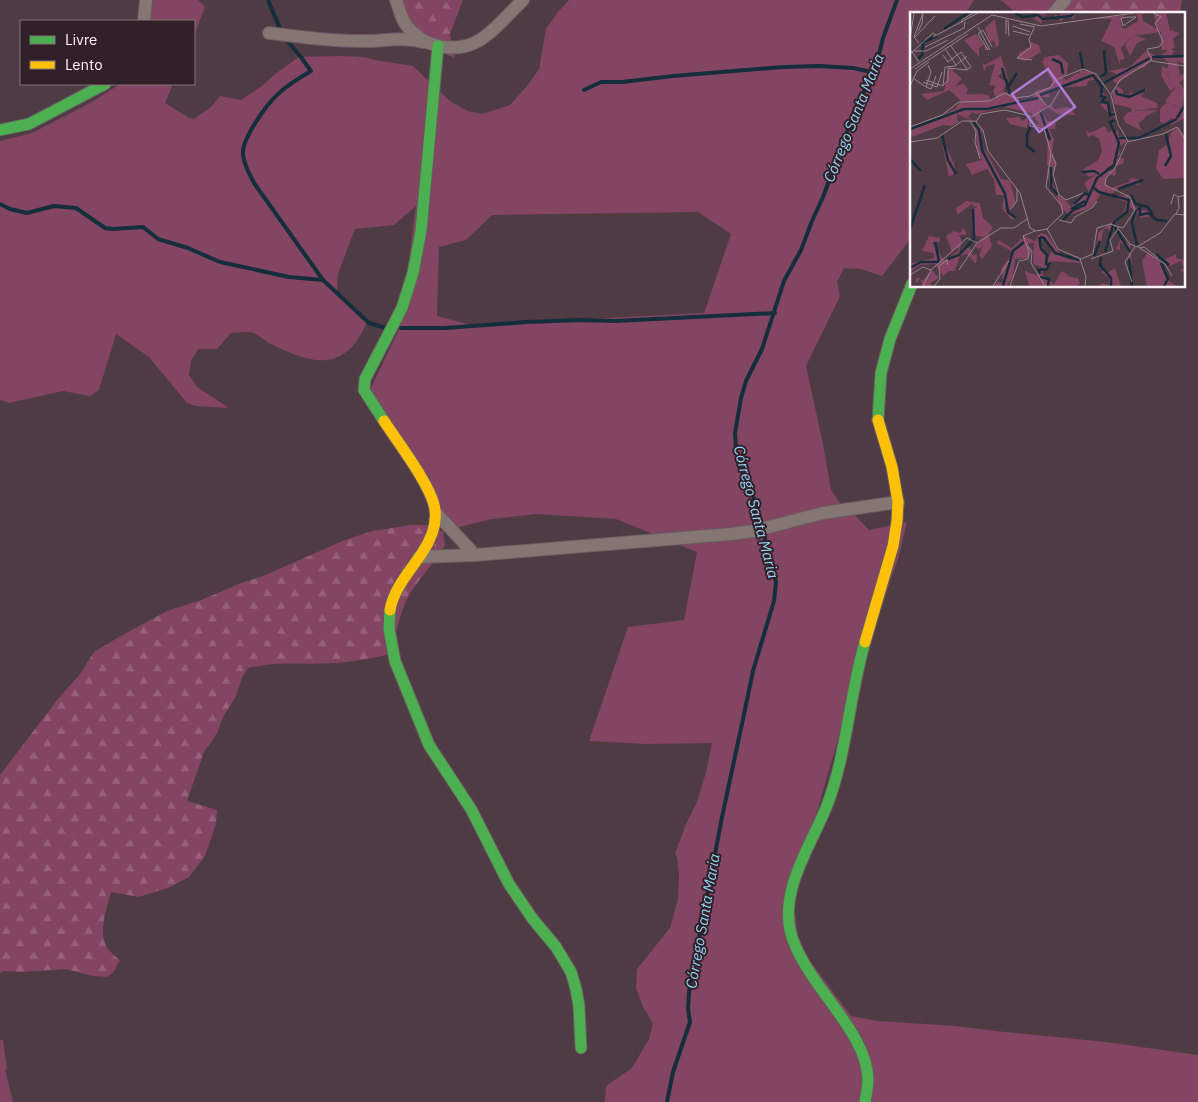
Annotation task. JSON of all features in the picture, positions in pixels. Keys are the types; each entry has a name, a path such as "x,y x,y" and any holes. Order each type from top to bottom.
{"street":[{"path":"144,20 146,0"},
{"path":"396,0 406,26 413,33 435,46"},
{"path":"269,33 334,41 409,39 435,46 460,47 480,40 523,0"},
{"path":"1055,12 1065,0"},
{"path":"435,46 421,231 413,273 402,308 369,371 364,386 368,398 431,493 437,514 433,532 391,605 389,631 398,671 434,754 472,811 520,902 555,945 574,979 580,1018 581,1048"},
{"path":"0,130 29,124 103,85"},
{"path":"865,1102 868,1079 859,1044 810,973 798,950 790,928 789,903 797,871 826,807 837,776 864,646 892,546 897,521 898,502 892,467 878,422 879,396 881,373 890,340 910,288"},
{"path":"420,557 694,538 759,529 823,513 898,502"},
{"path":"437,514 475,554"}],"green space":[{"path":"149,0 198,0 205,7 195,32 195,20 147,20"},
{"path":"391,0 463,0 450,34 455,58 427,41"},
{"path":"569,0 974,0 966,12 910,12 910,240 882,276 861,269 844,268 837,282 840,296 806,366 831,490 840,503 869,530 907,522 898,559 855,681 793,894 799,946 851,1016 878,1021 955,1026 1106,1042 1198,1055 1198,1102 605,1102 606,1086 632,1068 649,1039 653,1023 643,1007 636,988 637,969 670,928 678,899 679,874 675,854 686,824 697,802 712,743 646,744 589,741 628,627 684,620 697,552 616,519 536,514 492,519 443,531 433,503 366,398 400,327 416,206 394,225 355,229 338,274 337,291 367,322 349,350 338,357 314,360 286,351 249,332 231,333 217,349 198,349 191,361 189,375 197,387 229,408 196,406 187,403 149,357 116,334 99,390 90,396 63,391 9,403 0,400 0,141 32,133 92,102 118,85 173,85 165,103 189,118 194,119 211,107 220,96 241,100 299,57 364,57 413,66 450,101 468,111 482,114 510,105 527,86 539,69 546,29","holes":["698,212 731,234 704,313 471,325 437,316 439,247 466,240 492,215"]},
{"path":"1001,0 1070,0 1061,12 1015,12"},
{"path":"1070,0 1182,0 1180,12 1061,12"},
{"path":"411,525 432,525 443,532 445,545 409,595 398,624 392,654 363,660 323,664 280,664 248,668 217,733 204,752 187,801 217,810 216,824 205,856 189,877 168,888 139,897 111,892 104,921 103,936 108,949 120,960 114,971 108,977 93,976 66,969 23,972 3,971 0,973 0,775 58,699 80,674 94,652 167,611 263,576 345,540 372,531"},
{"path":"0,1040 3,1040 7,1070 5,1069 13,1102 0,1102"}],"waterway":[{"path":"268,0 281,31"},
{"name":"Córrego Santa Maria","path":"667,1102 673,1072 690,1022 688,1009 689,992 722,817 753,671 774,601 776,582 757,508 749,484 740,468 736,451 735,433 741,398 746,381 762,349 784,281 801,250 878,58 897,0"},
{"path":"284,37 311,71 283,90 262,113 250,131 243,148 246,166 254,183 323,280 369,323 386,328"},
{"path":"584,90 601,82 622,82 783,67 819,66 853,68 872,72"},
{"path":"0,204 10,209 27,213 54,206 76,208 105,228 143,227 158,239 188,248 220,262 289,277 323,280"},
{"path":"401,328 445,328 527,322 615,321 775,313"}],"traffic: fast":[{"path":"384,421 364,390 365,379 402,308 413,273 421,231 438,46"},
{"path":"0,130 29,124 103,85"},
{"path":"878,420 881,373 890,339 910,288"},
{"path":"390,610 389,629 395,661 429,745 471,809 509,884 532,918 556,947 571,972 579,1006 581,1048"},
{"path":"865,642 839,767 826,808 793,883 788,914 790,930 807,968 846,1024 865,1060 868,1079 865,1102"}],"traffic: slow":[{"path":"865,642 893,546 897,521 898,502 892,467 878,420"},
{"path":"384,421 421,477 433,501 435,510 434,527 428,543 395,594 390,610"}]}
